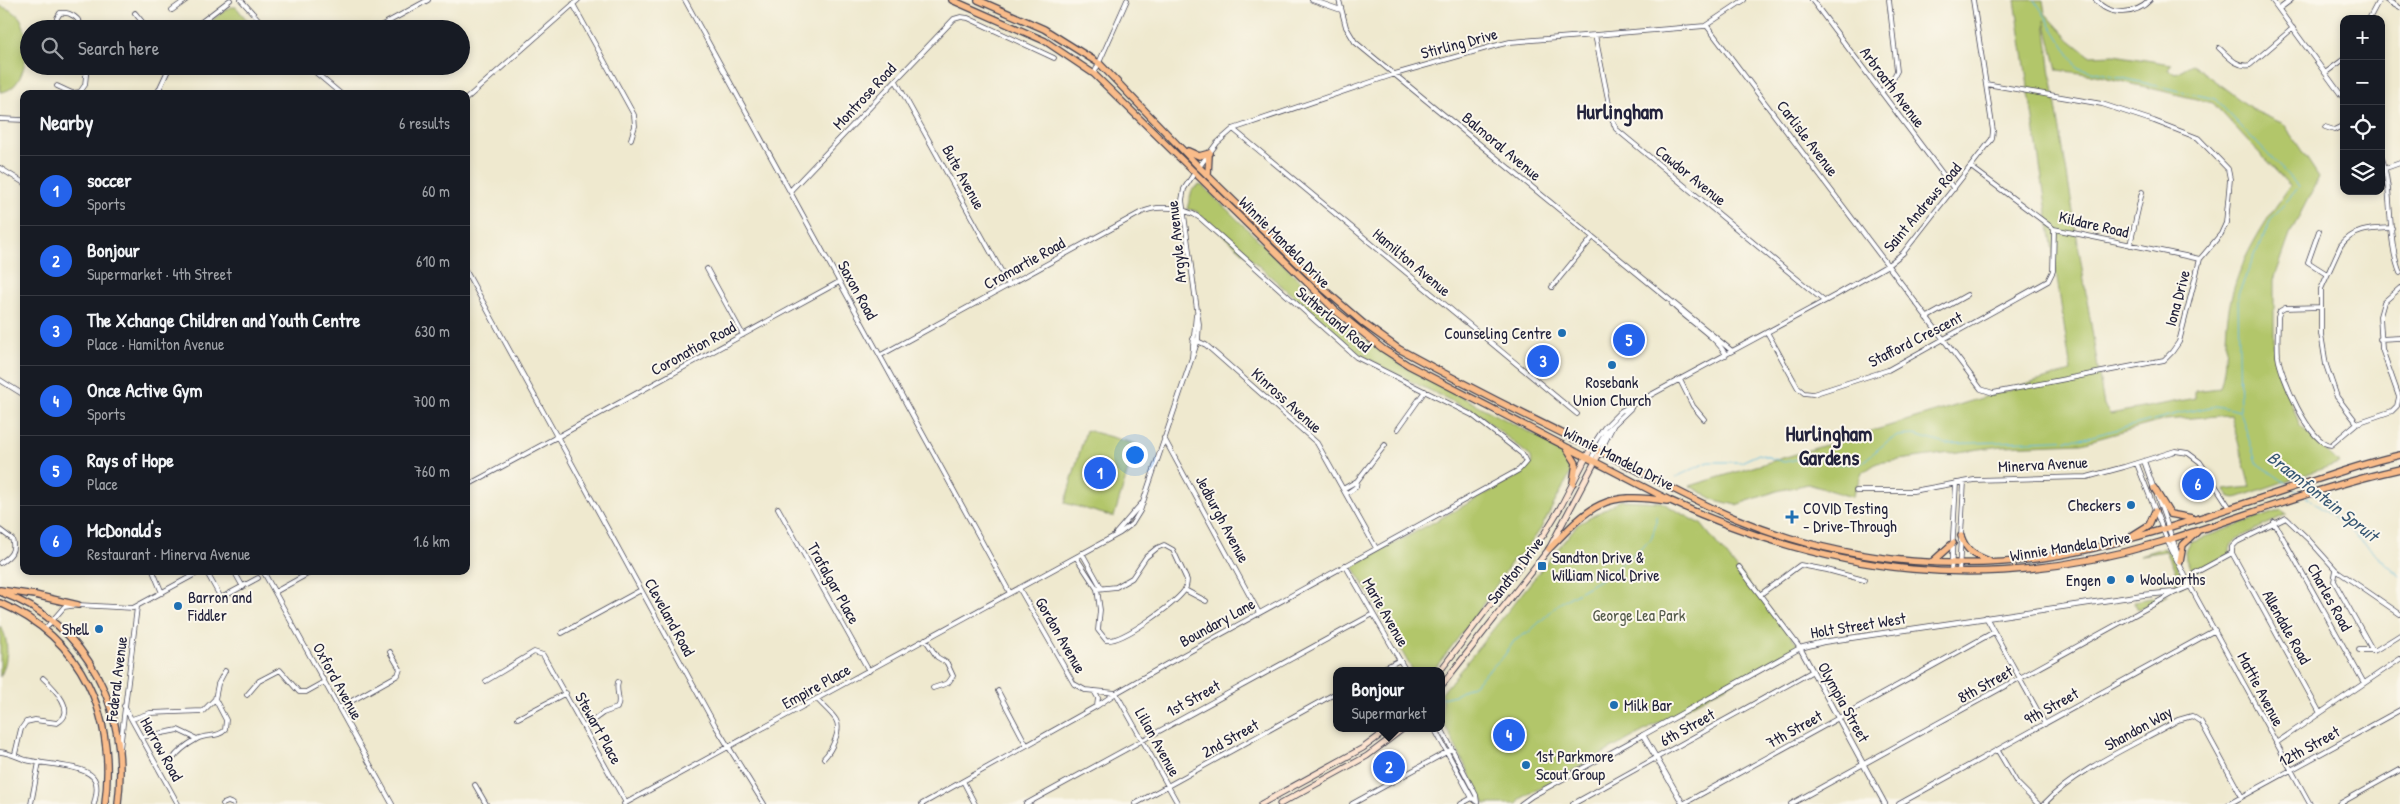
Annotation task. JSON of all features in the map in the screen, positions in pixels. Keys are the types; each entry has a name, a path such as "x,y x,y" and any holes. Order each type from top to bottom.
{"main road":[{"name":"Winnie Mandela Drive","path":"952,0 1045,40 1094,74 1124,100 1194,173 1336,312 1373,342 1408,365 1671,501 1745,532 1819,555 1892,568 1959,572 2046,567 2123,553 2170,540 2322,489 2400,469"},
{"name":"Winnie Mandela Drive","path":"978,0 1044,29 1100,64 1208,175 1345,308 1377,334 1424,363 1596,450 1735,518 1774,533 1878,557 1952,562 1991,562 2044,557 2108,544 2400,455"},
{"path":"1181,147 1196,155 1209,154 1208,175"},
{"path":"1564,445 1576,463 1573,483"},
{"path":"1591,459 1596,450"},
{"path":"1591,459 1596,450"},
{"name":"Sandton Drive","path":"1443,667 1544,534 1573,483 1591,459"},
{"name":"Sandton Drive","path":"1445,682 1549,548 1591,459"},
{"path":"2154,488 2170,514 2196,518"},
{"path":"1549,548 1578,519 1601,502 1628,497 1671,501"},
{"path":"2108,544 2135,534 2149,525 2155,511"},
{"path":"2180,562 2183,545 2201,529"},
{"path":"1961,536 1965,547 1970,552 1991,562"},
{"path":"1933,561 1953,543"},
{"path":"0,591 26,593 78,605"},
{"path":"0,591 52,621 72,640 95,671 113,712 120,754 118,804"},
{"path":"0,599 45,629 68,652 90,687 98,705 107,748 105,804"},
{"path":"0,603 18,611"},
{"path":"1261,804 1363,748 1385,732"},
{"path":"1280,804 1367,756 1399,732"}],"street":[{"path":"172,10 186,0"},
{"path":"204,20 230,0"},
{"path":"240,0 259,20"},
{"path":"392,20 428,0"},
{"path":"470,95 578,0"},
{"name":"Saxon Road","path":"685,0 1010,593"},
{"path":"1094,74 1127,0"},
{"path":"1312,0 1341,10"},
{"name":"Balmoral Avenue","path":"1339,0 1346,27 1351,37 1732,352"},
{"path":"1708,26 1744,0"},
{"name":"Arbroath Avenue","path":"1812,0 1954,189"},
{"path":"1881,92 1891,82 1897,71 1888,0"},
{"name":"Saint Andrews Road","path":"1596,450 1609,422 1621,411 1824,301 1888,265 1903,253 1988,145 1992,135 1973,0"},
{"path":"2096,0 2105,8 2115,11 2137,10 2150,0"},
{"path":"2272,0 2340,94"},
{"path":"2279,9 2291,0"},
{"path":"2371,15 2379,0"},
{"path":"2386,0 2400,8"},
{"path":"573,4 634,115 635,126 631,139"},
{"path":"57,20 60,13 64,12 78,20"},
{"path":"135,13 141,20"},
{"name":"Montrose Road","path":"790,192 957,17 974,21 1006,39 1054,58"},
{"name":"Stirling Drive","path":"1200,167 1225,134 1233,128 1395,74 1510,42 1708,26"},
{"name":"Carlisle Avenue","path":"1708,26 1888,265"},
{"path":"2219,48 2235,62 2245,66 2250,65 2293,28"},
{"name":"Cawdor Avenue","path":"1595,35 1612,119 1616,129 1824,301"},
{"path":"2325,73 2341,60"},
{"path":"81,90 85,85 86,75"},
{"path":"159,90 166,75"},
{"path":"319,75 337,90"},
{"name":"Bute Avenue","path":"896,81 1009,285"},
{"name":"Iona Drive","path":"1888,265 1975,382 1981,389 1991,392 2159,362 2172,352 2179,342 2200,259 2221,234 2226,223 2230,179 2228,169 2198,138 2102,104 1986,84"},
{"path":"57,86 66,90"},
{"path":"0,119 20,120"},
{"path":"2324,127 2334,130 2340,127"},
{"name":"Hamilton Avenue","path":"1233,128 1577,414"},
{"path":"2400,162 2386,168 2394,254 2400,272"},
{"name":"Argyle Avenue","path":"1019,588 1114,536 1135,520 1192,359 1199,324 1196,313 1182,192 1200,167"},
{"name":"Kildare Road","path":"1971,167 2054,229 2200,259"},
{"path":"0,168 20,181"},
{"path":"2130,245 2142,192"},
{"name":"Cromartie Road","path":"881,355 1147,209 1164,208 1183,212"},
{"name":"Sutherland Road","path":"1183,212 1193,214 1204,222 1356,357 1478,419 1524,456 1526,464"},
{"path":"2357,422 2339,400 2327,369 2321,334 2321,289 2341,244 2350,235 2366,229 2392,228"},
{"name":"Stafford Crescent","path":"1768,332 1795,384 1800,390 1808,394 1888,370 2048,281 2054,271 2054,229"},
{"path":"2319,230 2308,262 2327,274"},
{"path":"1552,287 1593,237"},
{"path":"707,269 743,335"},
{"name":"Cleveland Road","path":"470,278 728,748 764,804"},
{"name":"Coronation Road","path":"470,484 839,282"},
{"path":"2320,307 2285,308 2280,311 2278,317 2280,362 2304,422 2328,446 2333,444 2357,422 2392,411 2399,406 2399,397 2383,354 2380,339 2382,306 2400,288"},
{"path":"1926,318 1967,296"},
{"name":"Balmoral Avenue","path":"1698,325 1719,344 1726,355"},
{"path":"2380,339 2400,338"},
{"name":"Kinross Avenue","path":"1196,340 1311,437 1323,452 1376,548"},
{"path":"0,380 20,392"},
{"path":"1680,380 1693,406 1704,419"},
{"path":"1398,428 1425,391"},
{"name":"Saint Andrews Road","path":"1596,450 1614,424 1633,406"},
{"name":"Jedburgh Avenue","path":"1164,438 1259,613"},
{"path":"1343,489 1357,481 1386,445"},
{"name":"Minerva Avenue","path":"1856,491 1913,491 1956,483 2012,478 2087,477 2137,464 2175,451 2193,455 2200,462 2230,508"},
{"name":"Mattie Avenue","path":"2144,461 2154,488 2164,527"},
{"name":"Boundary Lane","path":"922,804 1026,744 1097,706 1116,693 1519,470 1526,464"},
{"name":"Mattie Avenue","path":"2137,464 2155,511 2190,586"},
{"path":"1346,494 1356,486 1357,481"},
{"path":"1959,572 1964,482"},
{"path":"1951,572 1956,483"},
{"name":"Trafalgar Place","path":"778,508 869,671"},
{"path":"2195,573 2232,553 2232,546 2237,542 2284,518 2289,520 2336,570 2400,614"},
{"name":"Charles Road","path":"2274,522 2364,683"},
{"path":"0,530 12,539 13,547 11,555 0,563"},
{"name":"Mattie Avenue","path":"2170,540 2190,586 2310,804"},
{"path":"1082,553 1099,588 1100,610 1098,630 1103,638 1112,641 1138,628 1185,590 1187,580 1173,550 1164,545 1148,555 1132,578 1116,587 1099,588"},
{"name":"Allendale Road","path":"2232,553 2320,713"},
{"path":"1076,557 1099,588"},
{"name":"Marie Avenue","path":"1345,565 1404,667"},
{"path":"1761,594 1800,565 1864,580"},
{"name":"Olympia Street","path":"1739,567 1800,648 1885,804"},
{"path":"2336,570 2334,581 2373,651"},
{"path":"155,575 162,593"},
{"path":"45,629 64,607 78,605 126,609 137,607 194,575"},
{"path":"208,575 221,598 258,578"},
{"path":"236,575 243,586"},
{"name":"Oxford Avenue","path":"265,575 392,804"},
{"path":"275,592 305,575"},
{"name":"8th Street","path":"1791,804 2190,586"},
{"name":"Empire Place","path":"625,803 1019,588"},
{"name":"Gordon Avenue","path":"1019,588 1071,681 1078,687 1116,693"},
{"path":"562,633 641,590"},
{"path":"1185,590 1206,601"},
{"name":"Holt Street West","path":"1521,804 1532,796 1800,648 1823,642 2176,592"},
{"name":"Federal Avenue","path":"120,754 124,706 137,607"},
{"name":"1st Street","path":"1026,804 1373,614"},
{"path":"1986,618 2044,724"},
{"name":"9th Street","path":"1899,804 2215,630"},
{"name":"7th Street","path":"1683,804 1994,632"},
{"path":"2359,650 2373,651 2400,635"},
{"path":"925,640 937,657 947,663 953,676 948,683 934,688"},
{"path":"339,708 398,675 400,669 390,652"},
{"name":"Stewart Place","path":"486,680 534,652 543,655 566,693 625,803"},
{"path":"2276,743 2400,659"},
{"path":"1386,667 1400,660"},
{"path":"247,695 259,680 280,670 299,692 306,692 324,682"},
{"path":"132,719 150,713 203,711 215,699 218,684 225,671"},
{"name":"6th Street","path":"1573,804 1813,671"},
{"path":"15,754 21,729 26,722 35,720 57,723 65,714 66,709 60,698 43,678"},
{"path":"584,727 603,712 617,708 620,703 616,686 618,682"},
{"path":"1094,691 1098,698 1097,706"},
{"path":"998,692 1026,744"},
{"path":"518,718 566,693"},
{"name":"Lilian Avenue","path":"1116,693 1178,804"},
{"name":"2nd Street","path":"1135,804 1333,695"},
{"path":"172,760 178,751 197,739 218,735 225,730 226,720 215,699"},
{"path":"817,699 838,725 832,749 824,758"},
{"name":"Harrow Road","path":"124,706 178,804"},
{"name":"12th Street","path":"2229,804 2400,710"},
{"name":"Shandon Way","path":"2044,804 2055,792 2072,779 2178,720 2192,716 2200,722 2242,797"},
{"path":"142,738 178,730 197,739"},
{"path":"1436,732 1472,798 1478,803"},
{"path":"1443,732 1476,795 1478,803"},
{"path":"1642,735 1683,804"},
{"path":"1352,804 1452,749"},
{"path":"1998,751 2017,783 2038,804"},
{"path":"0,752 15,754 39,762 80,770 90,774 96,784 94,804"},
{"path":"31,804 39,762"},
{"path":"2339,804 2400,770"},
{"path":"962,781 975,804"},
{"path":"475,785 486,804"},
{"path":"1462,804 1472,798"},
{"path":"222,804 228,802 233,804"}],"green space":[{"path":"2015,0 2043,0 2045,13 2070,40 2090,56 2114,55 2171,64 2168,70 2176,73 2192,64 2255,111 2284,124 2319,177 2291,232 2274,280 2274,357 2300,426 2339,463 2236,498 2230,497 2224,490 2250,487 2231,415 2165,420 2082,443 2002,446 1877,463 1862,473 1852,497 1808,484 1777,491 1736,505 1715,500 1690,486 2071,371","holes":["2045,20 2057,70 2095,75 2213,103 2290,186 2261,229 2238,275 2229,309 2224,368 2220,388 2195,391 2195,398 2110,414 2104,406 2050,68"]},
{"path":"0,6 13,12 21,20 21,75 17,83 9,89 0,92"},
{"path":"230,7 236,7 247,20 212,20"},
{"path":"1199,185 1203,186 1349,328 1403,366 1567,454 1572,467 1569,476 1540,530 1525,551 1513,560 1484,604 1436,667 1411,667 1353,566 1520,475 1532,463 1531,457 1480,415 1384,368 1358,353 1196,211 1187,209 1192,190"},
{"path":"1086,430 1136,444 1114,517 1065,503"},
{"name":"George Lea Park","path":"1621,500 1661,502 1701,524 1799,646 1520,799 1518,804 1485,804 1445,726 1445,689 1577,525"},
{"path":"2281,510 2287,514 2239,538 2231,545 2229,554 2193,573 2186,560 2185,551 2190,542"},
{"path":"2162,548 2169,551 2185,580 2183,586 2176,586 2175,571 2166,551 2140,555"},
{"path":"2168,595 2138,610 2134,601"},
{"path":"0,626 7,644 7,651 5,665 0,677"}],"waterway":[{"name":"Braamfontein Spruit","path":"2035,0 2078,68 2215,99 2299,187 2271,219 2238,294 2240,411 2256,462 2290,486"},
{"path":"1676,477 1708,462 1741,462 1759,454 1784,462 1812,456 1838,464 1860,464 1888,441 1898,436 1914,435 1946,444 2081,439 2176,414 2216,406 2240,411"},
{"name":"Braamfontein Spruit","path":"2294,489 2300,494"},
{"name":"Braamfontein Spruit","path":"2306,497 2343,524 2400,576"},
{"path":"1445,697 1455,695 1474,684 1504,656 1514,641 1530,631 1560,603 1608,575 1651,539 1656,524 1656,516"}],"place":[{"name":"Counseling Centre","path":"1562,333"},
{"name":"Rays of Hope","path":"1629,340"},
{"name":"The Xchange Children and Youth Centre","path":"1543,361"},
{"name":"Rosebank Union Church","path":"1612,365"},
{"name":"soccer","path":"1100,473"},
{"name":"McDonald's","path":"2198,484"},
{"name":"Checkers","path":"2131,505"},
{"name":"COVID Testing - Drive-Through","path":"1792,517"},
{"name":"Sandton Drive & William Nicol Drive","path":"1542,566"},
{"name":"Woolworths","path":"2130,579"},
{"name":"Engen","path":"2111,580"},
{"name":"Barron and Fiddler","path":"178,606"},
{"name":"Shell","path":"99,629"},
{"name":"Milk Bar","path":"1614,705"},
{"name":"Once Active Gym","path":"1509,735"},
{"name":"1st Parkmore Scout Group","path":"1526,765"},
{"name":"Bonjour","path":"1389,767"}],"district":[{"name":"Hurlingham","path":"1620,111"},
{"name":"Hurlingham Gardens","path":"1829,445"}]}
